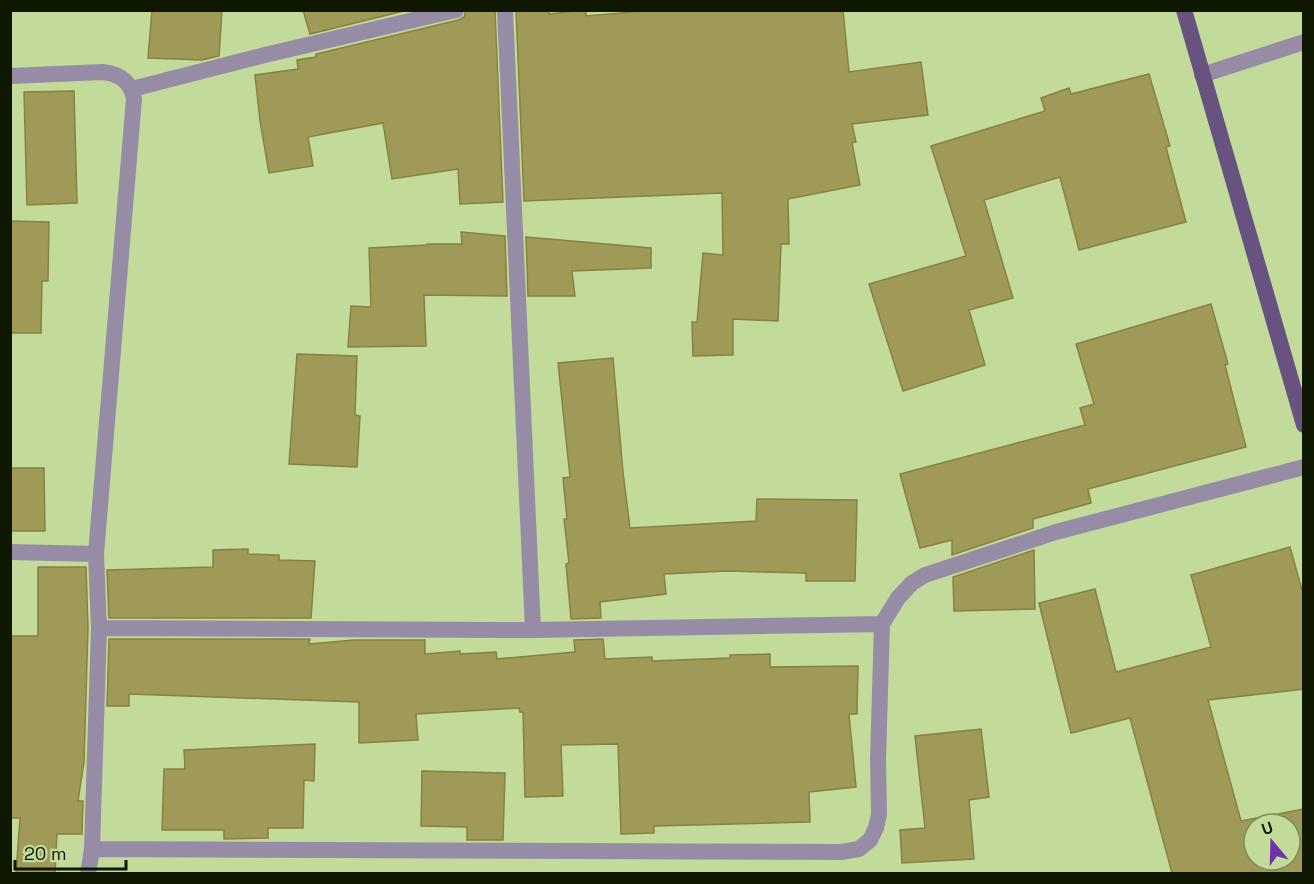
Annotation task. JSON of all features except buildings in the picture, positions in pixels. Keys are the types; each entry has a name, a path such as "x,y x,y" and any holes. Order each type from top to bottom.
{"main road":[{"path":"1184,10 1304,425"}],"street":[{"path":"132,89 456,10"},
{"path":"506,10 533,630"},
{"path":"1202,75 1304,42"},
{"path":"10,76 103,72 122,78 132,89 134,99 96,554 99,628 92,849 88,873"},
{"path":"92,849 841,852 859,849 870,840 879,814 878,759 882,624 898,598 912,583 926,575 1056,532 1304,467"},
{"path":"10,552 96,554"},
{"path":"99,628 533,630 882,624"}]}
